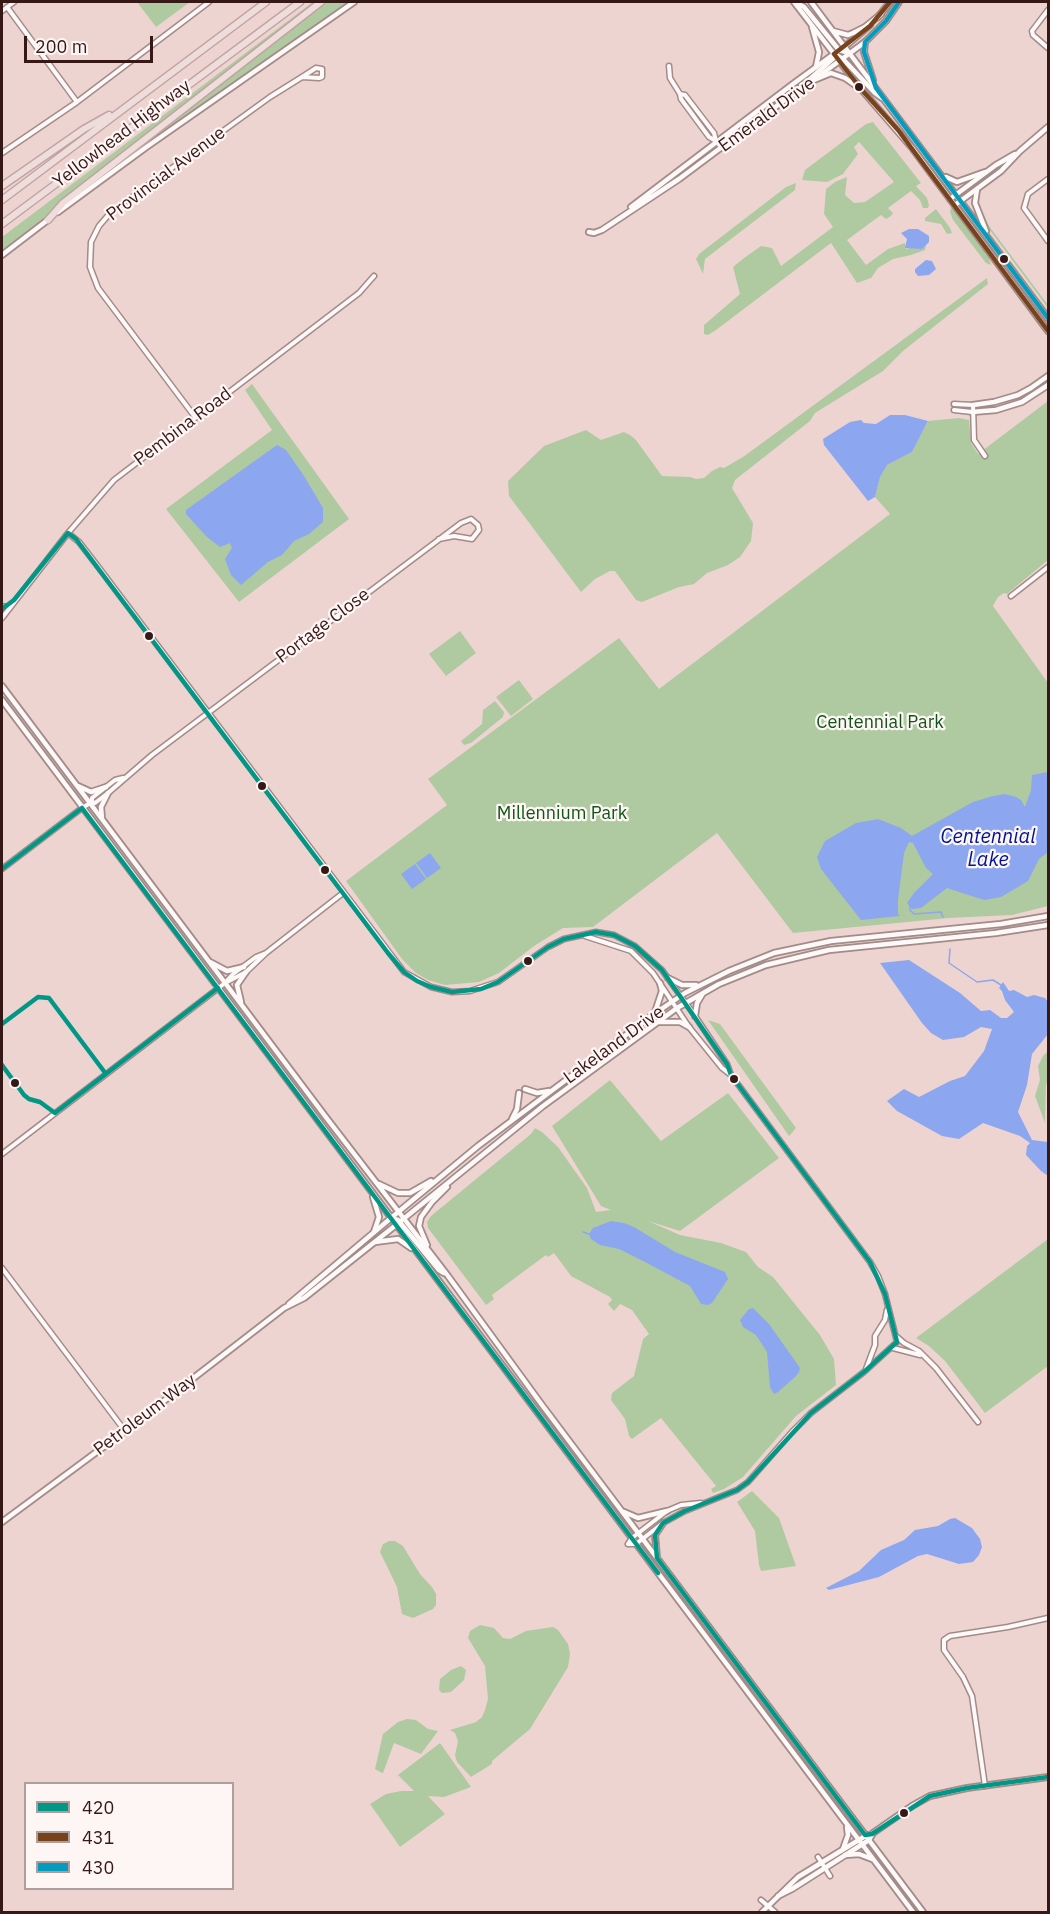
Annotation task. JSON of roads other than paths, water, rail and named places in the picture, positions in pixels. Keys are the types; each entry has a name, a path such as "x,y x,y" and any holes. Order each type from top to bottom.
{"highway":[{"name":"Yellowhead Highway","path":"2,200 266,2"},
{"name":"Yellowhead Highway","path":"2,224 300,2"},
{"path":"48,220 63,203 321,2"},
{"path":"2,186 84,129 131,103"}],"main road":[{"path":"2,255 145,148 354,2"},
{"path":"795,2 838,55 875,93 885,100"},
{"path":"795,2 804,7 861,89 898,130 1048,331"},
{"path":"811,2 1048,318"},
{"path":"792,95 870,26 890,2"},
{"path":"838,55 850,54 865,42 886,21 899,2"},
{"path":"833,31 848,35 865,27 881,14"},
{"path":"812,25 819,52 816,67"},
{"path":"865,42 864,56 876,88"},
{"name":"Emerald Drive","path":"589,232 602,230 716,141 827,59 838,55"},
{"name":"Emerald Drive","path":"622,215 679,179 814,80 838,55"},
{"path":"814,80 831,73 845,78 861,89"},
{"path":"955,206 1001,171 1048,127"},
{"path":"950,199 985,172 1020,151"},
{"path":"938,170 954,182 964,181 985,172"},
{"path":"976,189 974,198 976,208 995,246"},
{"path":"973,405 994,402 1018,394 1031,388 1048,375"},
{"path":"972,412 996,410 1022,402 1048,385"},
{"path":"2,686 378,1184 398,1211 400,1222 417,1252 913,1912"},
{"path":"2,700 391,1218 400,1222 429,1250 642,1539 923,1912"},
{"path":"75,784 91,792 106,787"},
{"path":"103,821 101,807 108,793"},
{"name":"Lakeland Drive","path":"391,1218 512,1119 654,1014 681,996 729,971 785,950 821,943 1001,924 1048,916"},
{"name":"Lakeland Drive","path":"400,1222 539,1109 685,1002 703,993 766,965 821,952 996,933 1048,925"},
{"path":"208,960 227,971 245,969"},
{"path":"241,1005 237,985 245,969"},
{"path":"668,978 682,985 699,986"},
{"path":"654,1014 662,991 660,983"},
{"path":"695,1016 697,1003 703,993"},
{"path":"659,1022 680,1022 689,1027"},
{"path":"525,1089 537,1093 551,1091"},
{"path":"512,1119 517,1109 519,1093"},
{"path":"429,1250 419,1226 423,1212 470,1164"},
{"path":"378,1184 398,1193 410,1193 449,1170"},
{"path":"369,1189 379,1217 374,1232"},
{"name":"Petroleum Way","path":"287,1306 291,1300 391,1218"},
{"path":"400,1222 439,1270 448,1276"},
{"name":"Petroleum Way","path":"2,1522 287,1306 304,1298 400,1222"},
{"path":"375,1242 398,1239 417,1252"},
{"path":"622,1512 638,1518 667,1511"},
{"path":"657,1558 655,1535 663,1523"},
{"path":"860,1842 865,1835 872,1834 930,1796 1048,1777"},
{"path":"778,1896 824,1868 844,1852 848,1835 847,1824"},
{"path":"869,1840 872,1834"},
{"path":"762,1912 798,1877 860,1842 869,1840"},
{"path":"844,1852 861,1854 873,1859"}],"street":[{"path":"2,10 14,2"},
{"path":"2,153 77,102 209,2"},
{"path":"7,7 77,102"},
{"path":"1048,9 1032,31 1033,35 1048,48"},
{"path":"669,66 670,78 681,99 709,137 722,148"},
{"name":"Provincial Avenue","path":"195,417 98,288 90,267 91,242 99,226 111,212 270,97 302,76 316,68 324,71 322,77 319,78 302,76"},
{"path":"1048,179 1028,194 1024,208 1048,241"},
{"name":"Pembina Road","path":"2,618 68,533 114,480 359,293 374,276"},
{"path":"954,404 973,405 974,440 985,456"},
{"path":"954,410 972,412"},
{"name":"Portage Close","path":"124,777 439,539 466,520 471,519 478,525 479,530 472,539 454,536 439,539"},
{"path":"68,533 79,542 404,972 424,984 452,992 470,991 498,982 548,947 564,939 596,932 614,935 635,946 651,959 668,978 727,1064 731,1075"},
{"path":"1011,596 1048,567"},
{"name":"Pembina Road","path":"2,608 14,600"},
{"path":"91,803 92,798 124,777"},
{"path":"2,869 82,808 108,793 124,777"},
{"path":"2,1154 343,893"},
{"path":"584,935 631,951 646,964 689,1027 722,1068 731,1075 870,1262 879,1279 896,1334 896,1343 805,1419 748,1482 730,1494 685,1511 663,1523 636,1544"},
{"path":"2,1268 125,1431"},
{"path":"864,1372 875,1345 875,1335 881,1329 888,1308"},
{"path":"881,1329 889,1328 936,1368 978,1422"},
{"path":"875,1345 922,1355"},
{"path":"632,1538 667,1511 681,1505 708,1502"},
{"path":"985,1786 972,1696 963,1677 942,1647 944,1640 950,1636 1048,1618"},
{"path":"818,1857 830,1876"},
{"path":"761,1900 775,1912"}],"water":[{"path":"909,229 918,229 929,236 929,242 922,249 905,248 907,239 901,233"},
{"path":"926,260 932,261 936,269 929,275 918,276 915,269"},
{"path":"890,415 905,415 928,421 912,452 887,465 880,477 875,497 868,501 824,445 823,439 850,422 861,420 864,423 876,424"},
{"path":"277,445 286,450 304,476 323,508 323,522 309,534 294,541 282,555 268,562 241,585 231,575 225,559 232,548 230,543 220,547 207,537 186,514 186,510"},
{"name":"Centennial Lake","path":"1048,772 1048,852 1039,859 1028,881 1001,897 984,900 947,888 921,908 912,909 907,903 933,874 926,868 913,843 909,842 904,853 898,900 900,916 861,920 821,869 817,857 825,841 856,823 878,819 901,828 912,836 973,802 993,796 1005,794 1016,797 1025,807 1031,790 1032,775"},
{"path":"430,853 441,868 427,878 416,863"},
{"path":"415,864 426,879 412,889 401,874"},
{"path":"909,960 960,993 981,1011 990,1010 1001,1018 1007,1018 1014,1012 999,988 1003,982 1009,991 1014,990 1027,997 1034,995 1045,998 1048,1002 1048,1034 1032,1054 1027,1085 1018,1112 1032,1140 1048,1142 1048,1176 1026,1155 1027,1146 1030,1143 1020,1136 983,1123 959,1139 942,1136 897,1111 887,1101 904,1089 919,1097 965,1076 984,1051 992,1029 981,1027 964,1037 943,1040 931,1033 880,963"},
{"path":"611,1221 634,1227 675,1252 725,1272 728,1279 712,1303 701,1304 690,1286 619,1249 600,1245 591,1239 589,1234 593,1228"},
{"path":"753,1308 769,1324 800,1368 795,1377 774,1394 770,1387 767,1352 756,1335 743,1327 740,1320 749,1309"},
{"path":"955,1518 972,1528 980,1539 982,1547 973,1562 959,1564 927,1554 918,1556 879,1577 829,1590 826,1588 859,1571 881,1550 904,1540 915,1530 938,1526"}],"waterway":[{"path":"910,906 914,914 941,912 943,917"},
{"path":"950,949 949,963 977,982 993,980 1001,985"},
{"path":"583,1232 589,1234"}],"park label":[{"name":"Centennial Park","path":"880,723"},
{"name":"Millennium Park","path":"562,814"}]}
